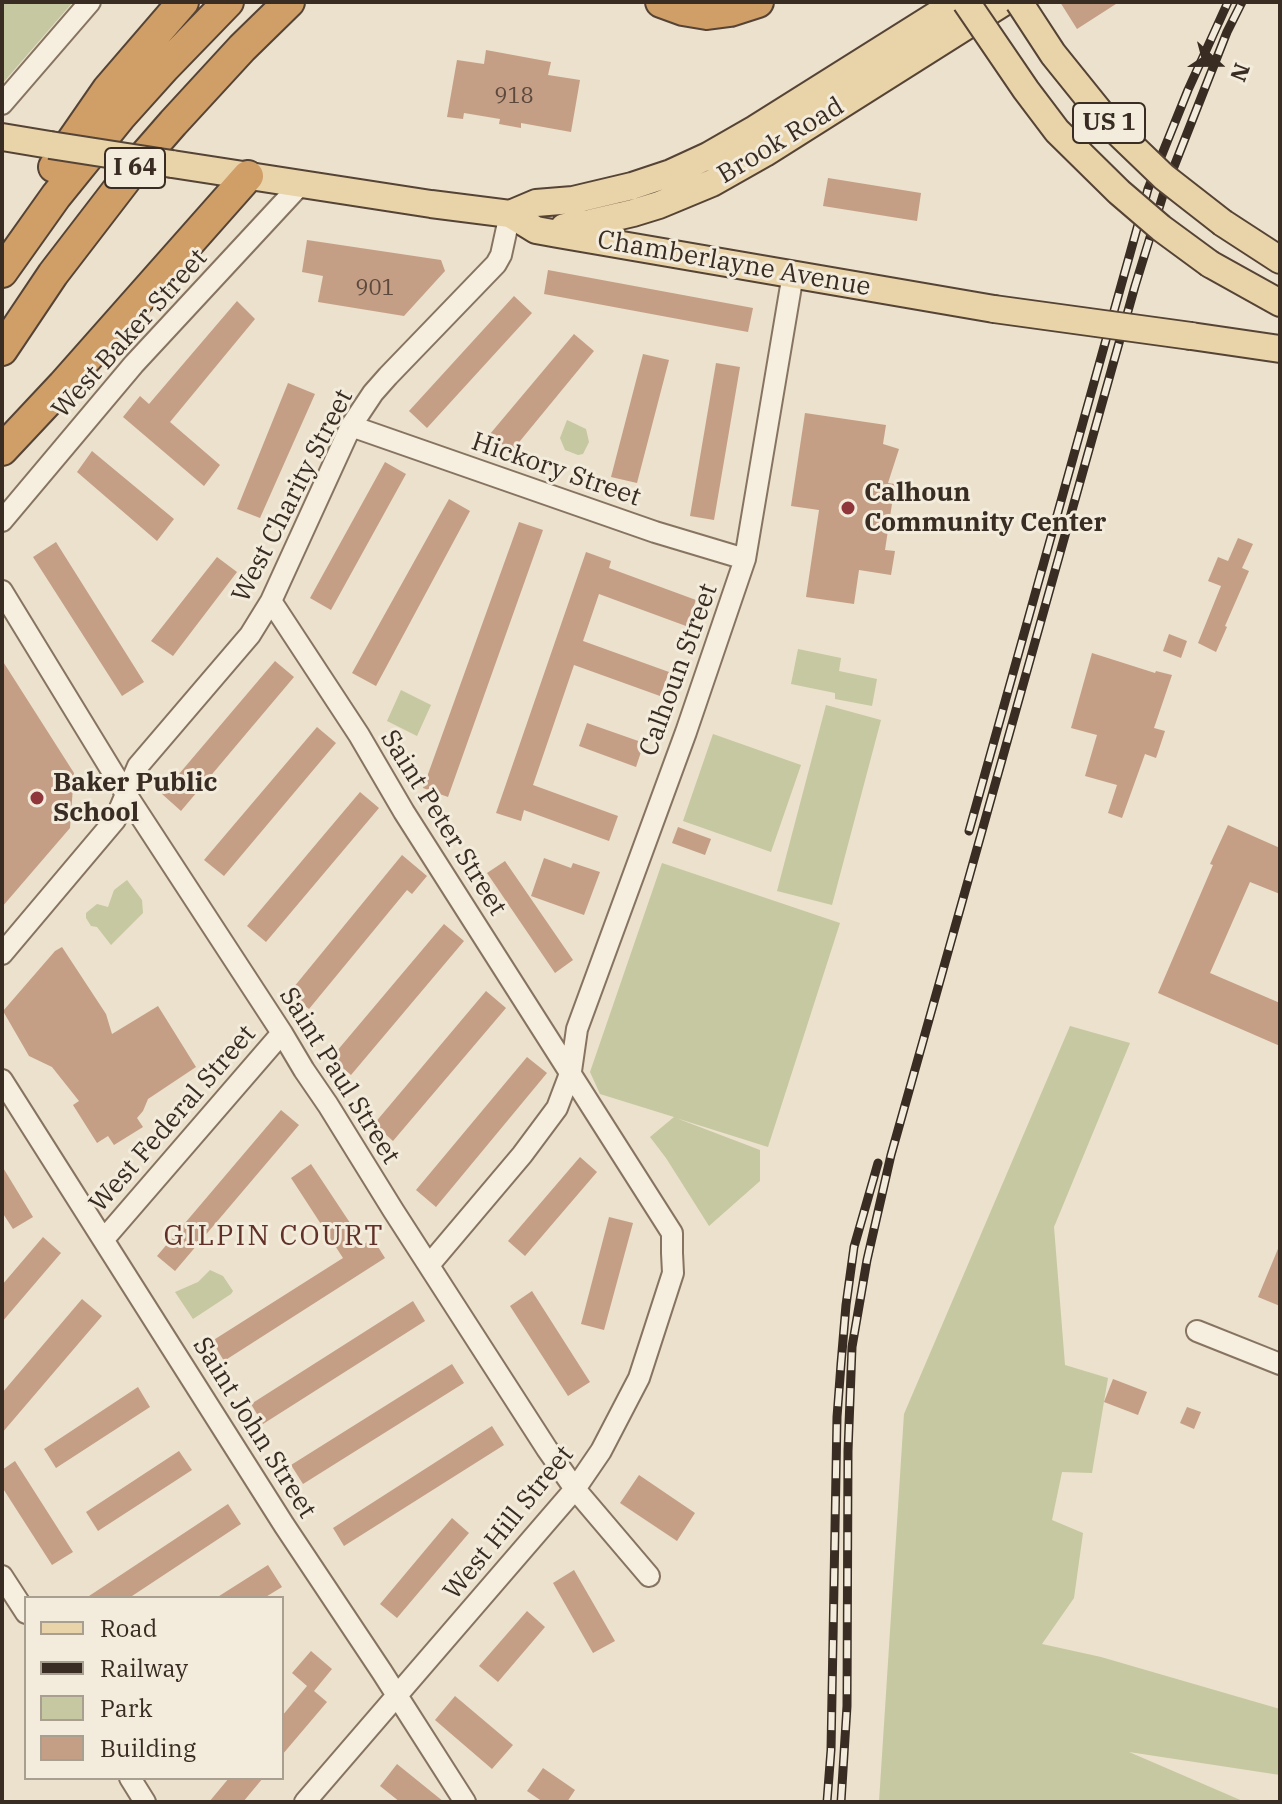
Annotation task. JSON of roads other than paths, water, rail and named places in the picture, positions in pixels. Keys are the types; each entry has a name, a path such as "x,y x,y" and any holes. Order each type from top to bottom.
{"highway":[{"path":"2,248 20,213 108,89 183,2"},
{"name":"I 64","path":"2,272 56,196 120,117 228,2"},
{"name":"I 64","path":"2,350 53,274 114,193 188,106 289,2"},
{"path":"661,2 707,14 758,2"},
{"path":"2,450 248,176"}],"main road":[{"name":"Brook Road","path":"510,214 536,203 594,196 632,186 708,156 957,2"},
{"name":"US 1","path":"966,2 1057,131 1119,192 1210,264 1280,303"},
{"name":"Brook Road","path":"536,230 590,223 633,213 712,183 765,153 1004,2"},
{"name":"US 1","path":"1019,2 1053,54 1111,126 1164,177 1223,223 1280,260"},
{"name":"Chamberlayne Avenue","path":"7,138 510,214 536,230 994,309 1280,349"}],"street":[{"path":"2,104 90,2"},
{"name":"West Baker Street","path":"2,521 134,364 301,184"},
{"name":"West Charity Street","path":"2,954 115,820 138,766 250,635 271,601 351,426 388,376 496,264 510,214"},
{"name":"Calhoun Street","path":"429,1265 522,1155 557,1108 571,1071 577,1029 686,732 745,559 793,274"},
{"name":"Hickory Street","path":"351,426 655,532 745,559"},
{"name":"Saint Paul Street","path":"2,591 126,794 547,1449 575,1489 649,1576"},
{"name":"Saint Peter Street","path":"271,601 571,1071"},
{"name":"West Federal Street","path":"104,1239 282,1033"},
{"name":"West Hill Street","path":"305,1802 575,1489 601,1451 639,1378 673,1273 672,1233 571,1071"},
{"name":"Saint John Street","path":"2,1080 284,1525 465,1802"},
{"path":"1197,1331 1280,1364"},
{"path":"2,1576 24,1610"},
{"path":"131,1780 145,1802"}],"railway":[{"path":"969,831 1148,189 1228,2"},
{"path":"841,1802 847,1706 848,1451 852,1347 867,1260 891,1155 1135,286 1164,192 1227,32 1242,2"},
{"path":"827,1802 841,1364 854,1247 878,1163"}],"place":[{"name":"Calhoun Community Center","path":"848,508"},
{"name":"Baker Public School","path":"37,798"}],"district":[{"name":"GILPIN COURT","path":"274,1237"}]}
